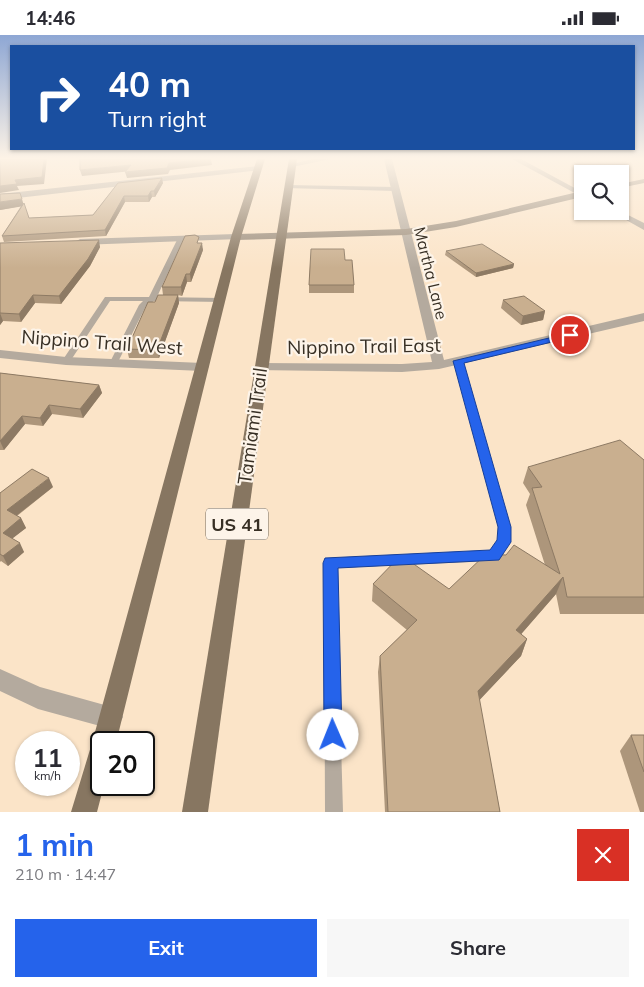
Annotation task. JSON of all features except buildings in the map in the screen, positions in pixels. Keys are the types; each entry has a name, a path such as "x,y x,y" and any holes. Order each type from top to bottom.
{"main road":[{"path":"107,731 236,237 250,195"},
{"name":"Tamiami Trail","path":"195,812 287,195"},
{"path":"84,812 90,790"}],"street":[{"path":"0,197 14,195"},
{"name":"Martha Lane","path":"397,195 439,365"},
{"path":"68,243 406,232 456,224 574,196"},
{"path":"629,219 644,227"},
{"name":"Nippino Trail East","path":"260,367 402,368 439,365 644,317"},
{"name":"Nippino Trail West","path":"0,354 66,361 202,367"},
{"path":"0,680 38,698 111,717"}],"lane":[{"path":"113,364 143,305 152,299 181,238"},
{"path":"66,361 108,299 220,300"},
{"path":"334,812 330,563 494,556 504,542 504,527 458,361"}],"route":[{"path":"333,735 330,563 494,556 504,542 504,527 458,361 570,335"}]}
